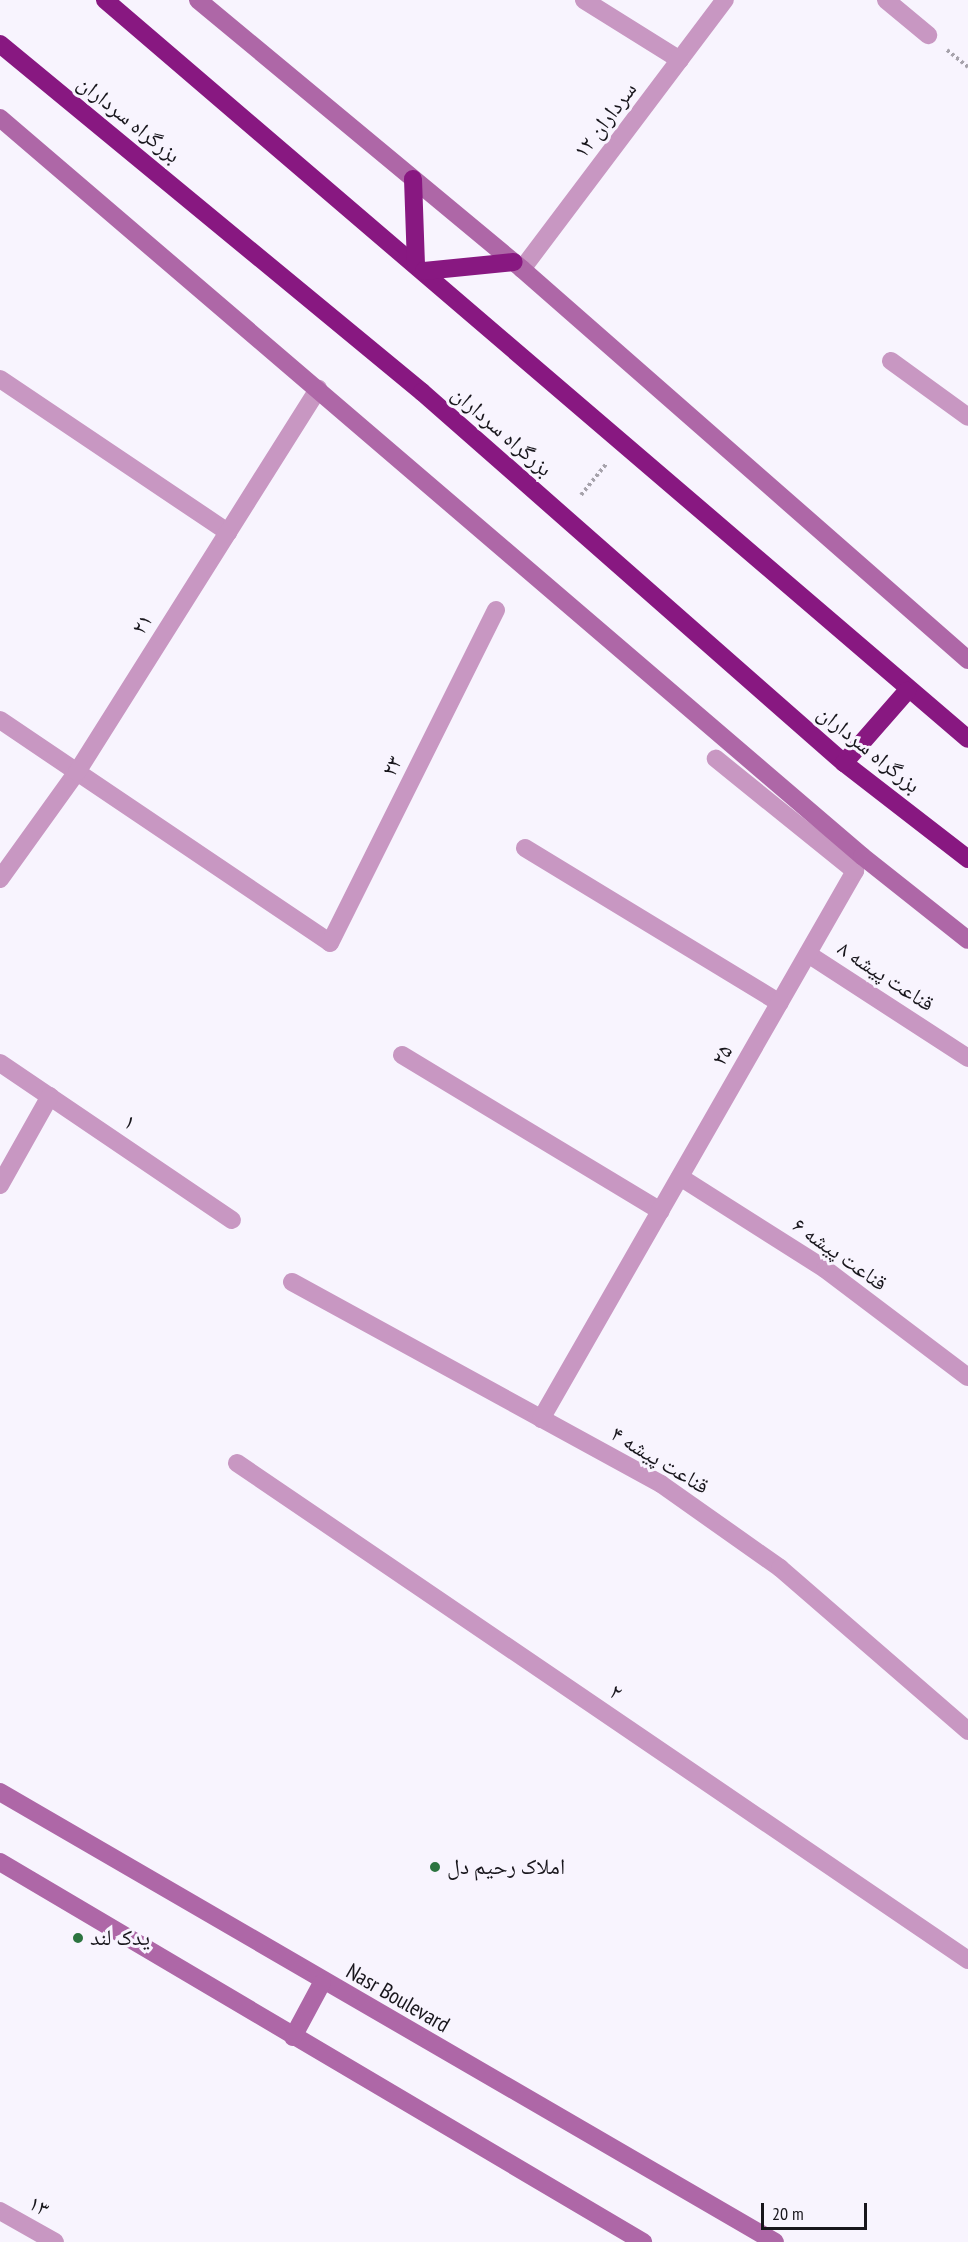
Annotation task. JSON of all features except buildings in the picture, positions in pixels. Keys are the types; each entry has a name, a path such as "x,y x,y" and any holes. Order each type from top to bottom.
{"highway":[{"path":"105,0 420,267 907,691 968,739"},
{"name":"بزرگراه سرداران","path":"0,44 422,392 844,763 968,859"},
{"path":"414,179 420,267"},
{"path":"420,267 518,265"},
{"path":"844,763 907,691"}],"main road":[{"path":"198,0 518,265 968,660"},
{"path":"0,118 862,856 968,940"},
{"name":"Nasr Boulevard","path":"0,1792 322,1983 775,2242"},
{"path":"0,1862 643,2242"},
{"path":"293,2037 322,1983"}],"street":[{"path":"585,0 680,60"},
{"name":"۱۲ سرداران","path":"518,265 726,0"},
{"path":"886,0 928,34"},
{"path":"891,361 968,417"},
{"path":"0,379 228,532"},
{"name":"۲۱","path":"0,879 77,772 318,389"},
{"name":"۲۳","path":"77,772 330,943 496,610"},
{"path":"0,720 77,772"},
{"name":"۲۵","path":"541,1419 855,871 716,759"},
{"path":"525,848 780,1003"},
{"name":"قناعت پیشه ۸","path":"808,954 968,1058"},
{"path":"402,1055 661,1211"},
{"name":"۱","path":"0,1062 232,1220"},
{"path":"0,1185 50,1096"},
{"name":"قناعت پیشه ۶","path":"680,1177 825,1269 968,1377"},
{"name":"قناعت پیشه ۴","path":"292,1282 661,1484 780,1568 968,1731"},
{"name":"۲","path":"237,1463 968,1960"},
{"name":"۱۳","path":"0,2211 55,2242"}],"path":[{"path":"563,516 624,443"}],"place":[{"name":"املاک رحیم دل","path":"435,1867"},
{"name":"یدک لند","path":"78,1938"}]}
